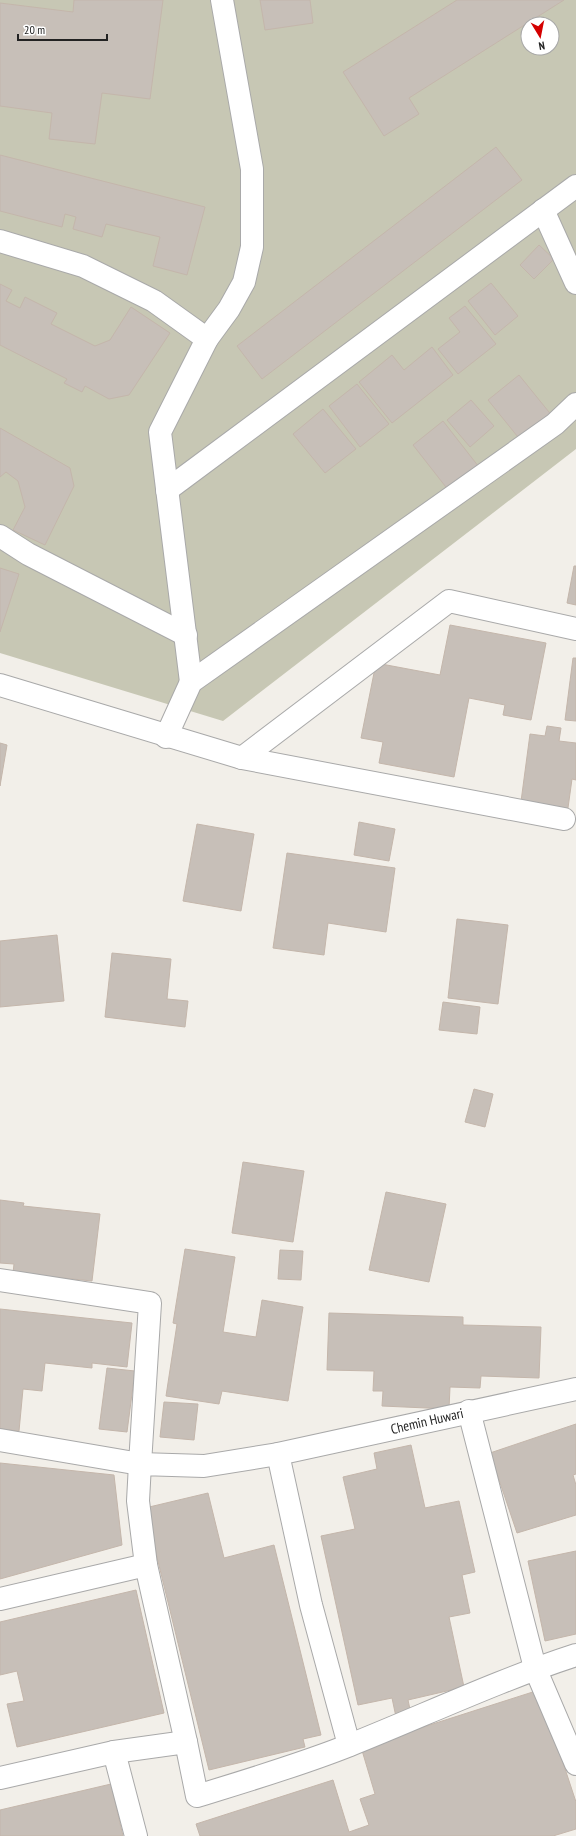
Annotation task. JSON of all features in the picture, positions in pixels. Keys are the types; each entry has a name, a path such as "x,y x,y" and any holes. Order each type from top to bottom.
{"street":[{"path":"192,682 166,490 160,432 207,339 229,309 244,282 252,247 252,169 222,0"},
{"path":"166,490 576,186"},
{"path":"543,210 576,283"},
{"path":"0,241 83,266 154,301 207,339"},
{"path":"166,736 192,682 555,424 576,404"},
{"path":"0,536 28,554 186,635"},
{"path":"242,758 449,601 576,629"},
{"path":"0,685 242,758 564,819"},
{"path":"0,1280 150,1303 138,1501 146,1565 197,1796 280,1770 349,1745 535,1668 576,1655"},
{"name":"Chemin Huwari","path":"0,1440 140,1464 204,1466 278,1454 576,1389"},
{"path":"469,1412 535,1668 576,1764"},
{"path":"278,1454 311,1605 349,1745"},
{"path":"0,1599 146,1565"},
{"path":"0,1778 114,1752 186,1742"},
{"path":"114,1752 136,1836"}],"shaded area":[{"path":"0,0 576,0 576,449 223,721 0,653"}],"building":[{"path":"74,0 163,0 150,99 102,93 95,144 49,139 52,113 0,106 0,3 73,12"},
{"path":"260,0 310,0 313,23 265,30"},
{"path":"457,0 564,0 539,16 520,16 520,28 409,98 419,114 384,136 343,72"},
{"path":"496,147 522,180 262,379 237,346"},
{"path":"0,155 205,207 187,275 153,266 160,237 106,224 102,237 73,229 76,217 65,214 62,227 0,211"},
{"path":"539,245 554,259 534,279 520,265"},
{"path":"491,283 518,316 495,335 468,301"},
{"path":"0,284 12,290 6,301 20,308 25,297 57,313 51,324 95,346 110,340 131,307 170,333 129,395 109,399 85,386 82,392 64,383 67,379 0,345"},
{"path":"465,306 496,344 458,374 438,349 460,332 449,318"},
{"path":"432,347 453,375 392,423 359,382 392,355 404,370"},
{"path":"519,375 553,417 522,442 488,400"},
{"path":"357,384 389,424 360,447 329,406"},
{"path":"471,400 494,426 470,447 447,420"},
{"path":"323,409 356,449 325,473 293,434"},
{"path":"443,421 479,467 449,491 413,445"},
{"path":"0,428 70,468 74,486 45,545 13,530 25,507 18,481 6,472 0,477"},
{"path":"574,566 576,566 576,605 567,603"},
{"path":"0,568 19,574 0,632"},
{"path":"450,625 546,643 531,720 503,715 505,705 469,698 454,777 379,763 383,742 361,738 376,663 440,675"},
{"path":"573,658 576,658 576,721 565,720"},
{"path":"547,726 561,728 559,741 576,743 576,780 572,779 567,815 520,809 530,734 545,736"},
{"path":"0,743 7,745 0,786"},
{"path":"359,822 395,829 389,861 354,855"},
{"path":"197,824 254,834 241,911 183,901"},
{"path":"287,853 395,868 386,932 328,923 324,955 273,948"},
{"path":"457,919 508,925 498,1004 448,998"},
{"path":"57,935 64,1001 0,1007 0,941"},
{"path":"112,953 171,959 167,999 188,1001 185,1027 105,1017"},
{"path":"443,1002 480,1007 477,1034 439,1030"},
{"path":"474,1089 493,1094 485,1127 465,1122"},
{"path":"243,1162 304,1171 293,1242 232,1233"},
{"path":"386,1192 446,1204 429,1282 369,1270"},
{"path":"0,1200 24,1203 23,1206 100,1214 92,1281 13,1273 14,1264 0,1263"},
{"path":"185,1249 235,1257 223,1332 256,1337 262,1300 303,1307 288,1401 222,1391 219,1404 166,1396 177,1324 173,1323"},
{"path":"280,1250 303,1251 301,1280 278,1279"},
{"path":"0,1309 132,1323 127,1367 92,1363 92,1368 45,1363 42,1391 23,1389 19,1431 0,1429"},
{"path":"329,1313 463,1317 463,1325 541,1327 539,1378 481,1376 480,1388 450,1387 449,1409 382,1406 383,1391 373,1391 374,1371 327,1370"},
{"path":"107,1368 135,1371 127,1432 99,1429"},
{"path":"164,1402 198,1404 194,1440 160,1437"},
{"path":"576,1424 576,1474 573,1475 576,1485 576,1515 517,1533 490,1453"},
{"path":"411,1445 425,1508 459,1501 475,1572 462,1575 470,1613 449,1617 464,1687 408,1700 411,1714 396,1717 392,1698 358,1705 321,1536 355,1529 343,1477 377,1469 374,1453"},
{"path":"0,1463 114,1475 122,1545 0,1579"},
{"path":"208,1493 224,1558 274,1545 321,1735 303,1739 305,1747 209,1770 145,1508"},
{"path":"576,1551 576,1634 545,1641 528,1561"},
{"path":"136,1590 164,1713 17,1747 7,1704 24,1701 17,1671 0,1675 0,1622"},
{"path":"539,1690 576,1802 576,1829 553,1836 200,1836 196,1824 333,1780 349,1832 369,1825 360,1799 375,1794 361,1747"},
{"path":"111,1784 123,1836 0,1836 0,1810"}]}
